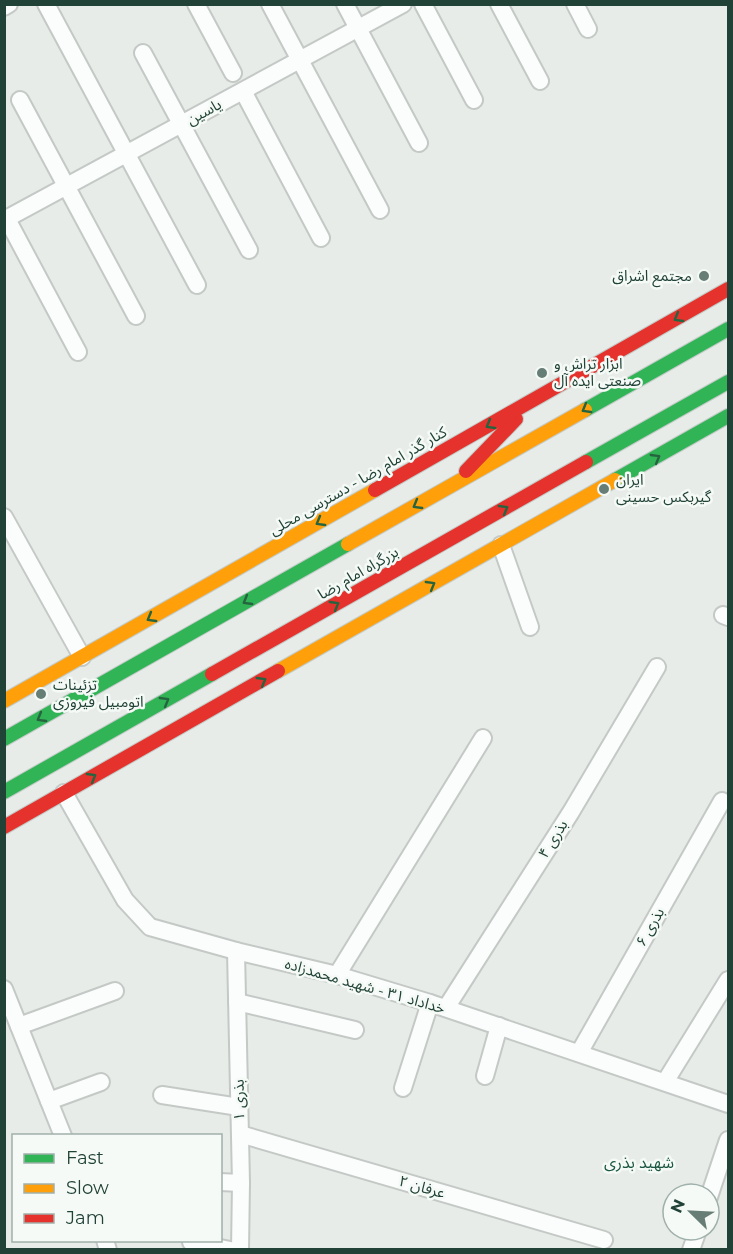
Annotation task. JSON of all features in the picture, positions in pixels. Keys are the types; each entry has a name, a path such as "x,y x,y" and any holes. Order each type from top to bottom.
{"main road":[{"name":"کنار گذر امام رضا - دسترسی محلی","path":"5,699 729,290"},
{"name":"بزرگراه امام رضا","path":"4,739 729,329"},
{"path":"681,443 728,382"},
{"name":"بزرگراه امام رضا","path":"4,792 56,780 286,632 728,382"},
{"path":"454,484 533,400"},
{"path":"4,827 56,780 370,620 729,416"},
{"path":"286,632 370,620"}],"street":[{"path":"4,7 9,4"},
{"path":"46,4 197,285"},
{"path":"196,4 233,74"},
{"path":"270,4 380,210"},
{"path":"345,4 419,143"},
{"name":"یاسین","path":"6,220 403,4"},
{"path":"423,4 474,100"},
{"path":"499,4 540,81"},
{"path":"575,4 588,29"},
{"path":"143,53 249,250"},
{"path":"243,91 321,238"},
{"path":"20,100 136,316"},
{"path":"6,220 78,352"},
{"path":"4,518 82,657"},
{"path":"501,545 530,627"},
{"name":"بذری ۴","path":"403,1089 438,1006 571,812 657,667"},
{"path":"337,975 483,738"},
{"name":"خداداد ۳۱ - شهید محمدزاده","path":"56,780 125,900 150,927 236,951 337,975 499,1026 729,1104"},
{"name":"بذری ۶","path":"579,1053 722,801"},
{"name":"بذری ۱","path":"236,951 241,1183 240,1250"},
{"path":"665,1082 729,980"},
{"path":"4,989 62,1134"},
{"path":"19,1026 115,991"},
{"path":"237,1002 355,1030"},
{"path":"485,1076 499,1026"},
{"path":"49,1101 101,1082"},
{"path":"162,1095 239,1107"},
{"name":"عرفان ۲","path":"240,1134 604,1240"},
{"path":"714,1182 729,1140"},
{"path":"222,1182 241,1183"},
{"path":"191,1242 230,1250"}],"traffic: fast":[{"path":"585,410 728,329"},
{"path":"586,462 728,382"},
{"path":"615,480 728,416"},
{"path":"4,739 348,544"},
{"path":"4,792 212,674"}],"traffic: slow":[{"path":"348,544 585,410"},
{"path":"278,671 615,480"},
{"path":"4,701 375,490"}],"traffic: jam":[{"path":"375,490 728,289"},
{"path":"466,471 516,419"},
{"path":"212,674 586,462"},
{"path":"4,827 278,671"}],"place":[{"name":"مجتمع اشراق","path":"704,276"},
{"name":"ابزار تراش و صنعتی ایده آل","path":"542,373"},
{"name":"ایران گیربکس حسینی","path":"604,489"},
{"name":"تزئینات اتومبیل فیروزی","path":"41,694"}],"district":[{"name":"شهید بذری","path":"639,1162"}]}
